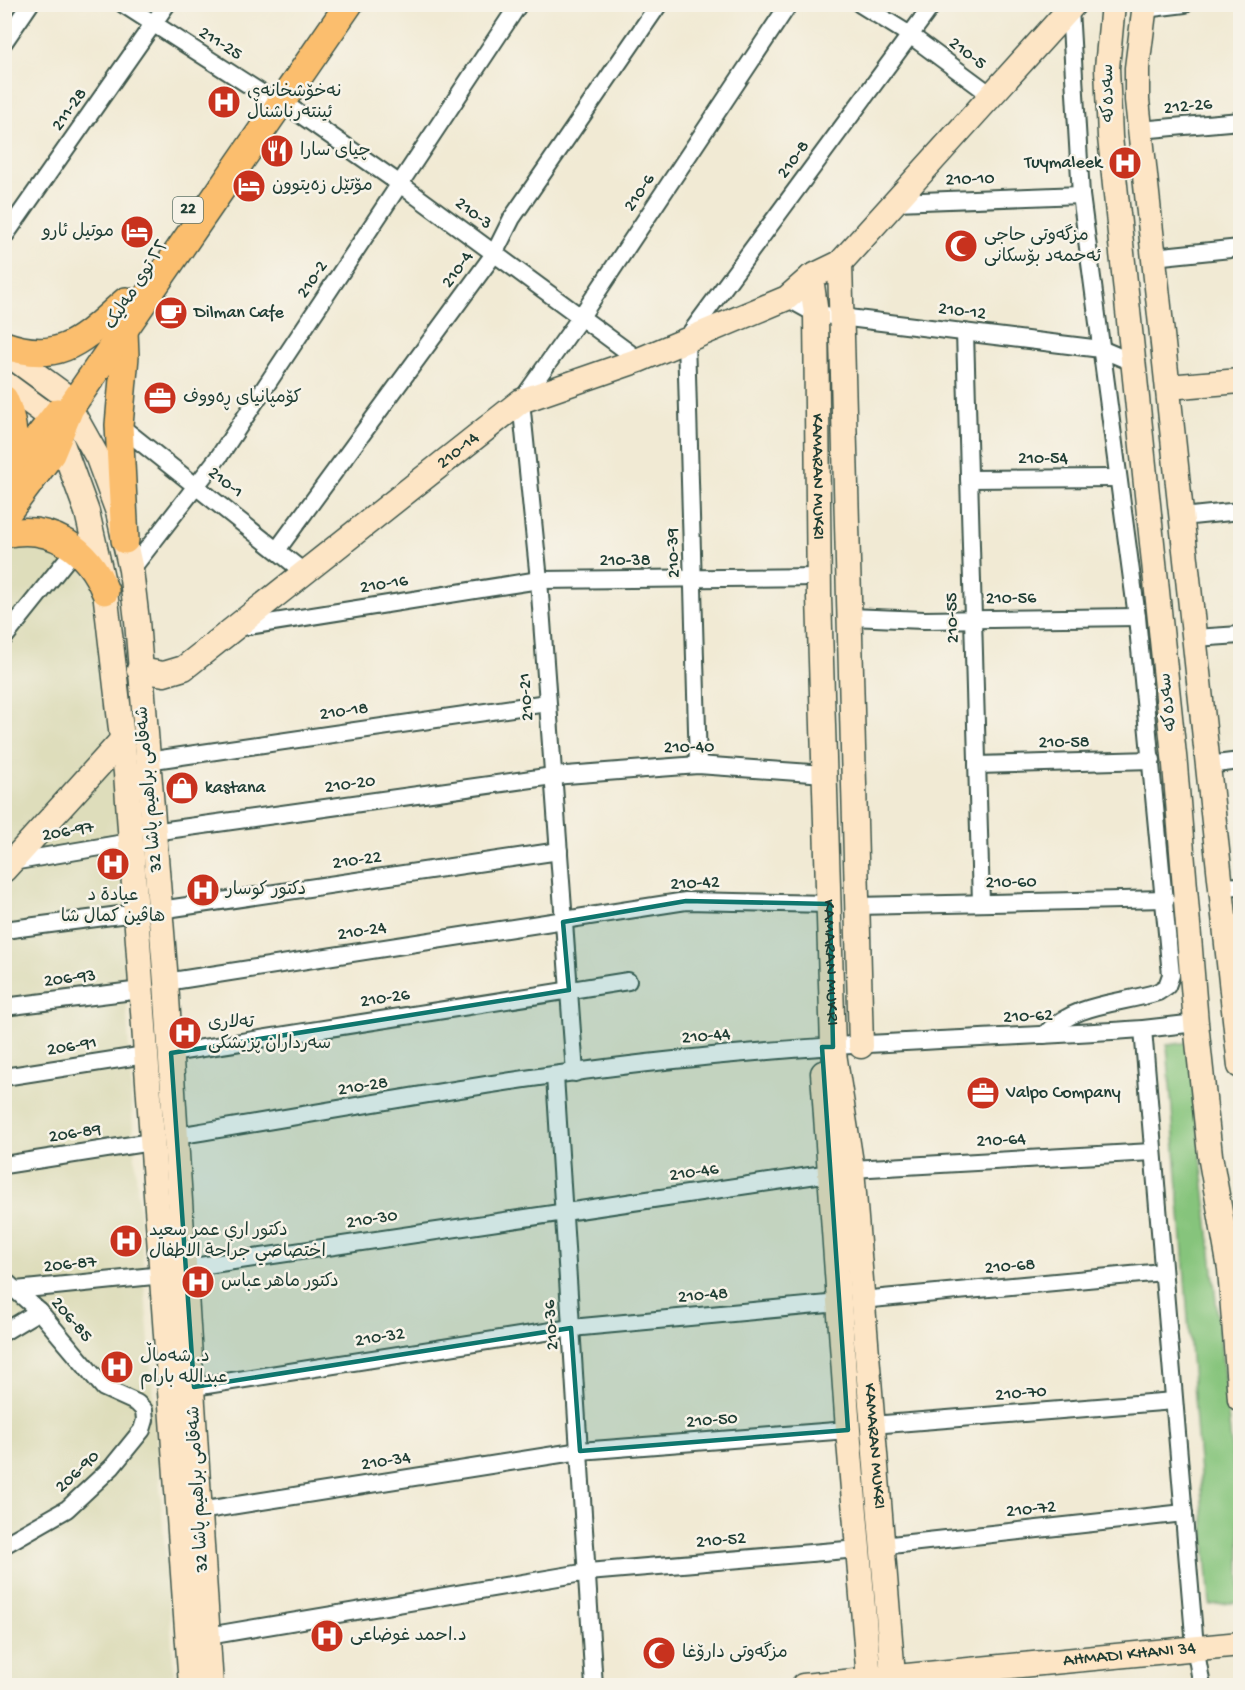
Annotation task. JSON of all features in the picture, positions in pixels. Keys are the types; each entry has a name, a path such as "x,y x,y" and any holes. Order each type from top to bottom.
{"main road":[{"name":"٢٢ توی مەلیک","path":"62,416 124,331 274,99 330,4"},
{"name":"٢٢ توی مەلیک","path":"62,416 126,301 274,99 350,4"},
{"name":"سەدەکە","path":"1113,4 1107,68 1110,137 1180,824 1196,1023 1210,1155 1236,1290 1240,1399"},
{"path":"811,277 840,264 1072,7"},
{"name":"سەدەکە","path":"1144,7 1137,68 1140,130 1214,820 1231,886 1240,1066"},
{"name":"KAMARAN MUKRI","path":"840,264 861,1046"},
{"name":"210-14","path":"139,670 174,673 191,663 521,401 639,360 787,298 811,277"},
{"name":"KAMARAN MUKRI","path":"811,277 816,314 819,587 830,904 827,1047 841,1171 854,1352 848,1430 858,1549 881,1680"},
{"path":"4,345 38,353 58,351 92,332 126,301"},
{"path":"124,331 125,356 120,425 125,540"},
{"path":"4,351 62,416"},
{"path":"1168,387 1240,381"},
{"path":"4,383 62,416"},
{"path":"4,399 12,418 14,433 7,478"},
{"path":"7,478 62,416"},
{"path":"4,517 40,471 62,416"},
{"name":"شەقامی براهیم پاشا 32","path":"62,416 86,433 110,485 131,570 166,982 194,1387 199,1511 211,1686"},
{"name":"شەقامی براهیم پاشا 32","path":"62,416 105,591 123,739 191,1686"},
{"path":"4,534 27,532 44,534 64,541 76,548 90,563 105,591"},
{"path":"819,587 849,607"},
{"path":"8,866 123,739"},
{"path":"1180,824 1214,820"},
{"name":"KAMARAN MUKRI","path":"854,1352 872,1425 882,1546 881,1680"},
{"name":"AHMADI KHANI 34","path":"803,1686 1240,1644"}],"street":[{"path":"4,42 30,4"},
{"name":"211-25","path":"123,4 274,99"},
{"name":"211-28","path":"4,237 167,4"},
{"name":"210-2","path":"131,570 197,487 519,4"},
{"name":"210-4","path":"278,550 494,254 512,218 660,4"},
{"name":"210-6","path":"521,401 580,318 789,4"},
{"name":"210-5","path":"860,4 910,36 991,96"},
{"name":"210-8","path":"686,339 933,4"},
{"path":"1144,7 1185,4"},
{"path":"1044,1035 1063,1019 1085,1008 1153,994 1167,986 1171,975 1166,899 1137,617 1081,195 1072,7"},
{"name":"210-3","path":"274,99 400,184 639,360"},
{"name":"212-26","path":"1140,130 1240,121"},
{"name":"210-10","path":"896,202 1081,195"},
{"path":"1154,257 1240,248"},
{"name":"210-12","path":"787,298 816,314 1101,349 1134,363"},
{"name":"210-55","path":"965,332 981,903"},
{"name":"210-39","path":"686,339 695,580 698,765"},
{"name":"210-21","path":"521,401 538,580 575,1073"},
{"name":"210-1","path":"120,425 305,573"},
{"name":"210-54","path":"969,479 1118,478"},
{"path":"1182,517 1240,511"},
{"path":"4,638 76,548"},
{"name":"210-38","path":"538,580 695,580 819,587"},
{"name":"210-16","path":"235,628 538,580"},
{"name":"210-56","path":"849,607 973,620 1137,617"},
{"path":"1195,638 1240,635"},
{"name":"210-18","path":"147,761 547,703"},
{"name":"210-58","path":"977,765 1152,760"},
{"path":"1208,765 1240,761"},
{"name":"210-40","path":"553,776 698,765 825,774"},
{"name":"210-20","path":"153,832 553,776"},
{"name":"206-97","path":"8,866 130,842"},
{"name":"210-22","path":"160,910 559,851"},
{"name":"210-60","path":"857,906 1166,899"},
{"name":"210-42","path":"563,922 687,901 830,904"},
{"path":"4,930 135,913"},
{"name":"210-24","path":"166,982 563,922"},
{"path":"569,990 628,981"},
{"name":"206-93","path":"4,1007 141,990"},
{"name":"210-26","path":"171,1053 569,990"},
{"name":"210-62","path":"861,1046 1143,1029 1196,1023"},
{"path":"1143,1029 1196,1647 1202,1686"},
{"name":"210-44","path":"555,1076 693,1058 861,1046"},
{"name":"206-91","path":"4,1077 146,1055"},
{"name":"210-28","path":"177,1136 555,1076"},
{"name":"210-36","path":"555,1076 594,1686"},
{"name":"206-89","path":"4,1165 151,1142"},
{"name":"210-64","path":"841,1171 1152,1152"},
{"name":"210-46","path":"564,1210 841,1171"},
{"name":"210-30","path":"186,1268 564,1210"},
{"name":"210-68","path":"850,1302 1163,1272"},
{"name":"206-87","path":"10,1285 163,1275"},
{"name":"206-85","path":"10,1285 39,1311 104,1388 137,1403"},
{"name":"210-48","path":"571,1328 850,1302"},
{"path":"4,1332 39,1311"},
{"name":"210-32","path":"194,1387 571,1328"},
{"name":"210-70","path":"872,1425 1174,1401"},
{"name":"206-90","path":"4,1545 67,1509 112,1467 142,1430 145,1420 144,1410 137,1403"},
{"name":"210-50","path":"580,1451 848,1430"},
{"name":"210-34","path":"199,1511 580,1451"},
{"name":"210-72","path":"882,1546 1184,1513"},
{"name":"210-52","path":"588,1572 858,1549"},
{"path":"208,1636 588,1572"}],"highlighted area":[{"path":"686,901 830,904 833,1047 822,1047 848,1430 580,1451 571,1328 194,1387 171,1053 569,990 563,922"}],"shaded area":[{"path":"4,540 72,553 100,594 123,846 126,994 134,1145 175,1685 5,1685"}],"green space":[{"path":"1189,1042 1240,1529 1240,1602 1210,1605 1167,1045"}],"place":[{"name":"نەخۆشخانەی ئینتەرناشناڵ","path":"224,102"},
{"name":"چیای سارا","path":"277,151"},
{"name":"Tuymaleek","path":"1125,163"},
{"name":"مۆتێل زەیتوون","path":"249,186"},
{"name":"موتیل ئارو","path":"137,232"},
{"name":"مزگەوتی حاجی ئەحمەد بۆسکانی","path":"961,246"},
{"name":"Dilman Cafe","path":"171,313"},
{"name":"کۆمپانیای ڕەووف","path":"160,398"},
{"name":"kastana","path":"182,788"},
{"name":"عيادة د هاڤین کمال شا","path":"113,864"},
{"name":"دكتور كوسار","path":"203,890"},
{"name":"تەلاری سەرداران پزیشکی","path":"185,1033"},
{"name":"Valpo Company","path":"983,1093"},
{"name":"دكتور اري عمر سعيد اختصاصي جراحة الاطفال","path":"126,1241"},
{"name":"دكتور ماهر عباس","path":"198,1282"},
{"name":"د. شەماڵ عبداللە بارام","path":"117,1367"},
{"name":"د.احمد غوضاعی","path":"327,1636"},
{"name":"مزگەوتی دارۆغا","path":"659,1653"}]}
